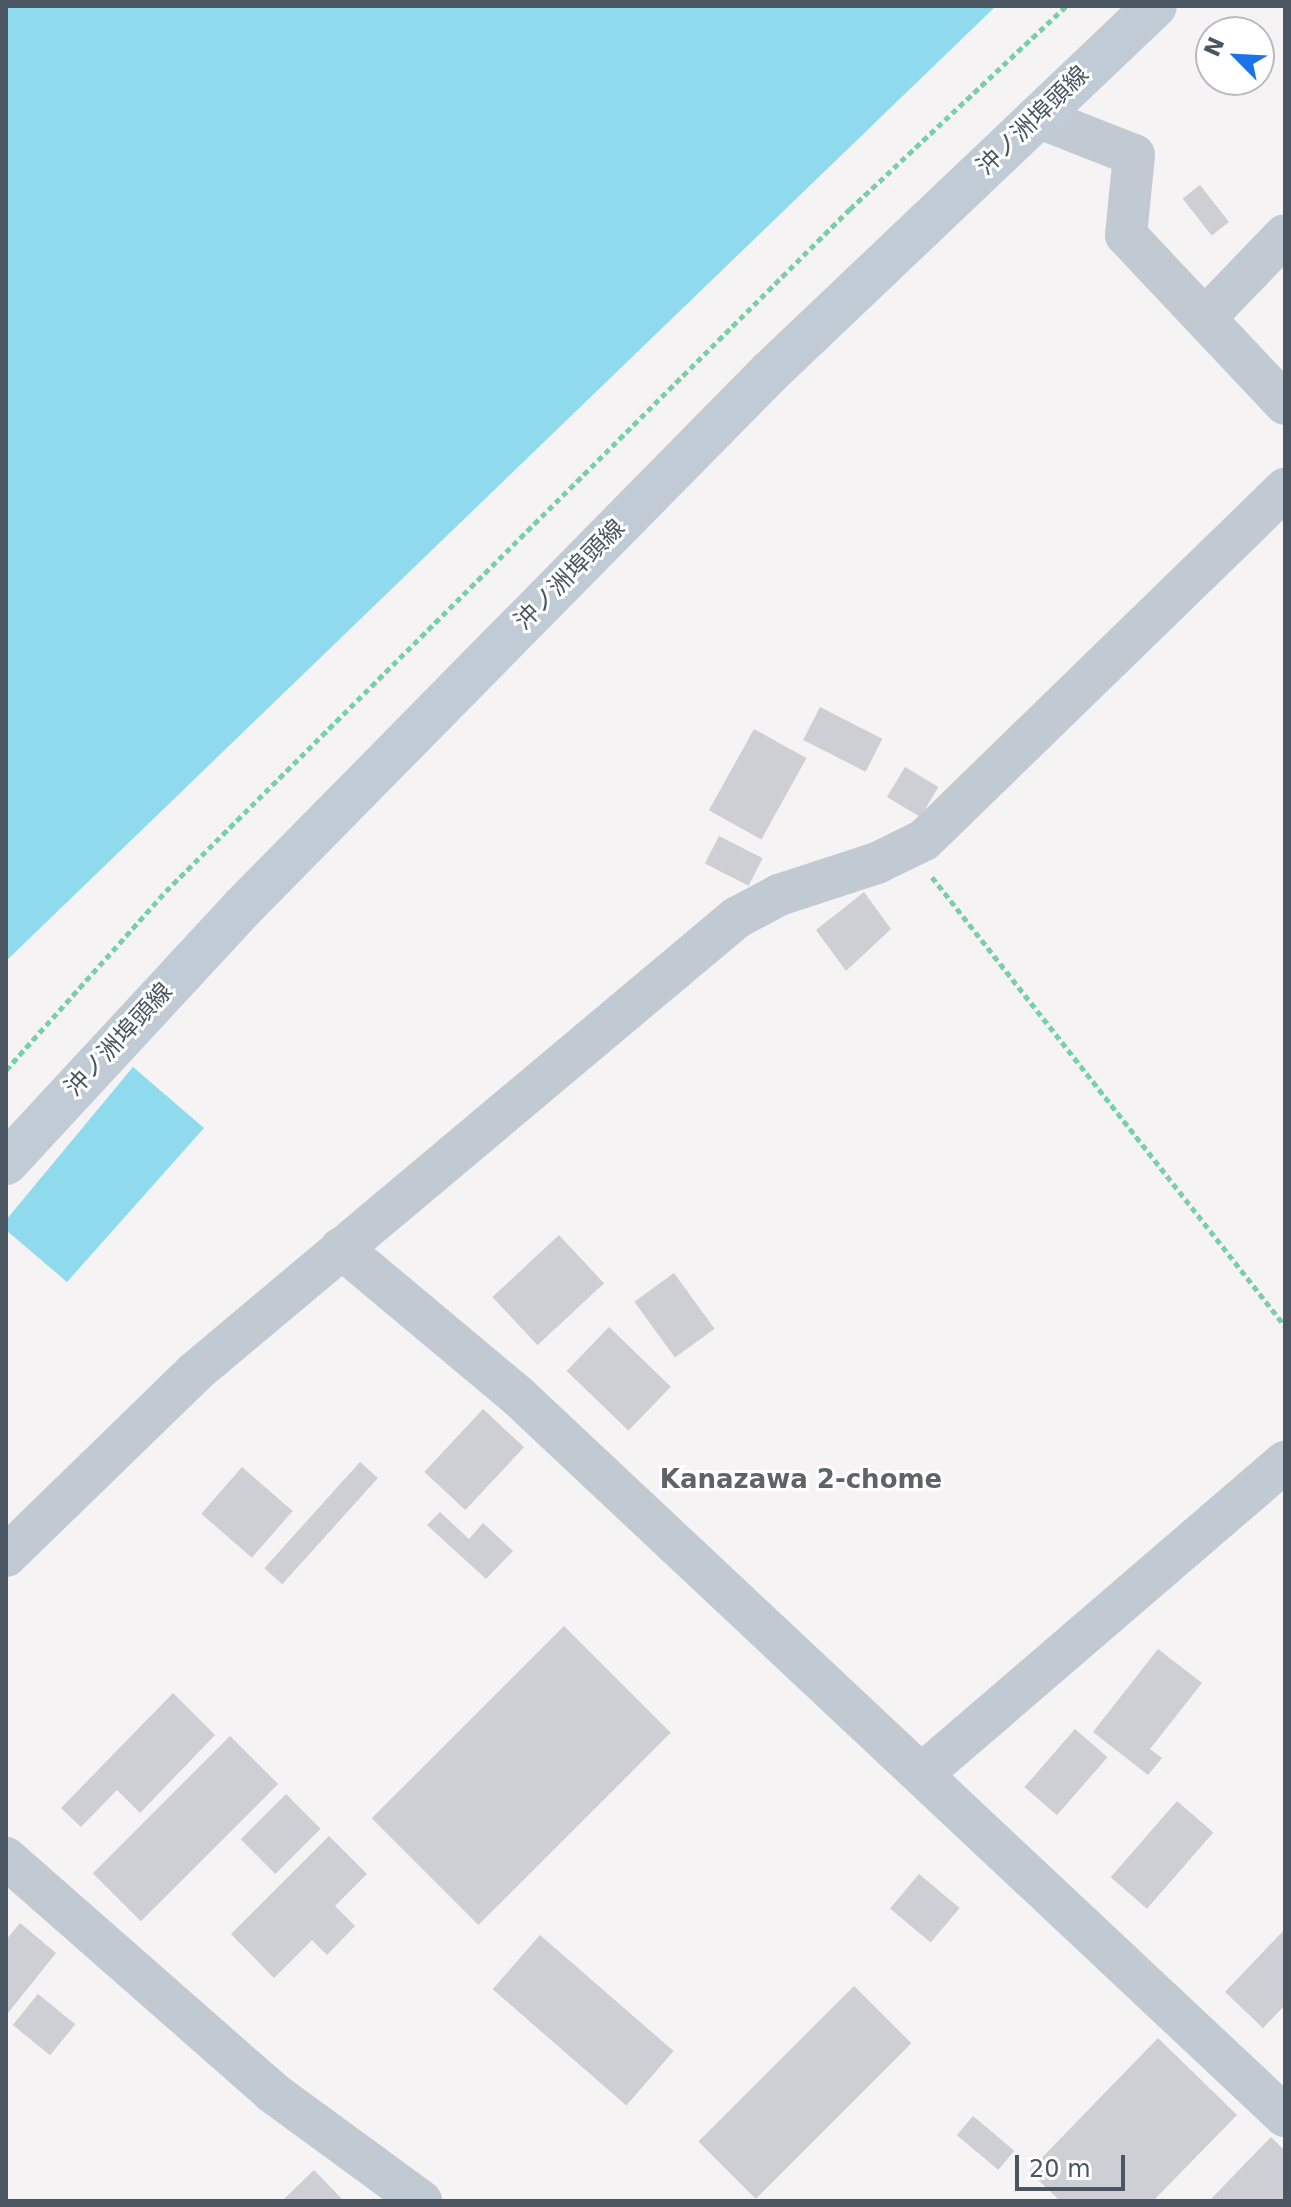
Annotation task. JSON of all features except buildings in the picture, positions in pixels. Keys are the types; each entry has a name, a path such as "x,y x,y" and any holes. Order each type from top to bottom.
{"main road":[{"name":"沖ノ洲埠頭線","path":"6,1163 242,908 770,372 1155,6"}],"street":[{"path":"1037,117 1134,155 1126,235 1285,404"},
{"path":"1205,318 1285,235"},
{"path":"6,1556 194,1373 736,918 779,895 909,848 979,791 1285,489"},
{"path":"341,1248 519,1397 1285,2116"},
{"path":"922,1774 1285,1462"},
{"path":"6,1858 272,2092 421,2201"}],"path":[{"path":"6,1070 166,891 850,209 1066,6"},
{"path":"909,848 1285,1326"}],"water":[{"path":"6,6 996,6 6,961"},
{"path":"133,1067 204,1128 67,1282 6,1230 6,1220"}],"district":[{"name":"Kanazawa 2-chome","path":"801,1480"}]}
